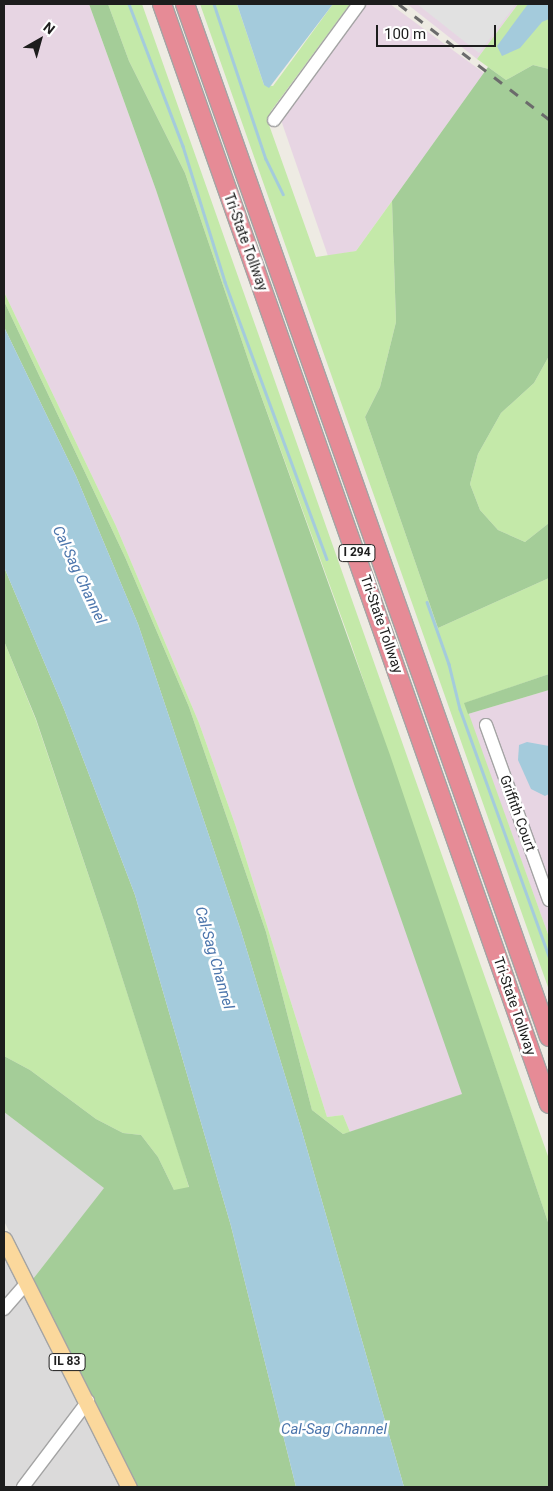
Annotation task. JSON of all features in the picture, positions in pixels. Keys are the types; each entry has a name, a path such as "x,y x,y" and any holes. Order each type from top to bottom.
{"highway":[{"name":"Tri-State Tollway","path":"162,4 549,1104"},
{"name":"Tri-State Tollway","path":"185,4 549,1037"}],"main road":[{"name":"IL 83","path":"4,1238 26,1284 88,1401 128,1487"}],"street":[{"path":"274,120 359,4"},
{"name":"Griffith Court","path":"486,725 549,900"},
{"path":"4,1309 26,1284"},
{"path":"23,1487 88,1401"}],"shaded area":[{"path":"4,4 89,4 156,190 355,787 463,1094 350,1132 343,1115 327,1117 236,827 199,723 116,526 4,292"},
{"path":"364,4 390,4 484,73 356,251 328,256 281,120"},
{"path":"407,4 518,4 477,59"},
{"path":"417,4 516,4 479,53"},
{"path":"549,690 549,937 468,714"},
{"path":"4,1112 105,1188 33,1279 4,1221"},
{"path":"4,1239 129,1487 4,1487"}],"green space":[{"path":"89,4 108,4 129,61 185,173 251,368 390,755 549,1225 549,1487 404,1487 301,1128 241,931 138,624 76,476 4,327 4,301 125,557 189,707 266,932 312,1110 343,1134 462,1094 355,787 156,190"},
{"path":"108,4 142,4 549,1159 549,1225 350,641 251,368 185,173 129,61"},
{"path":"200,4 237,4 264,85 273,86 333,4 350,4 271,111 268,122 316,257 356,251 392,201 396,322 380,387 365,417 438,628 549,578 549,674 465,703 549,937 549,990"},
{"path":"518,4 549,4 549,69 533,65 506,80 477,59"},
{"path":"533,65 549,69 549,356 534,383 501,413 478,454 470,484 480,510 498,530 525,542 549,523 549,578 438,628 365,417 380,387 396,322 392,201 488,67 506,80"},
{"path":"4,292 116,526 199,723 236,827 327,1117 343,1115 350,1132 343,1134 312,1110 266,932 189,707 125,557 4,301"},
{"path":"549,356 549,523 525,542 498,530 480,510 470,484 478,454 501,413 534,383"},
{"path":"4,567 64,709 135,895 231,1226 296,1487 137,1487 33,1279 104,1188 4,1112 4,1056 30,1070 96,1119 123,1133 141,1135 158,1157 174,1190 189,1187 105,924 36,719 4,641"},
{"path":"4,641 36,720 105,924 183,1167 189,1188 185,1190 174,1190 158,1157 141,1135 123,1133 96,1119 30,1070 4,1056"},
{"path":"549,674 549,690 468,714 464,703"}],"water":[{"path":"237,4 333,4 269,88 264,85"},
{"path":"528,4 549,4 549,19 542,22 520,48 502,56 497,46"},
{"name":"Cal-Sag Channel","path":"4,327 76,476 138,624 241,931 301,1128 404,1487 296,1487 231,1226 135,895 64,709 4,567"},
{"path":"527,742 549,746 549,794 545,796 531,789 518,760 519,745"}],"waterway":[{"path":"129,4 183,146 225,282 327,559"},
{"path":"214,4 266,159 283,194"},
{"path":"427,602 449,664 460,709 549,956"}],"railway":[{"path":"399,4 549,119"}]}
